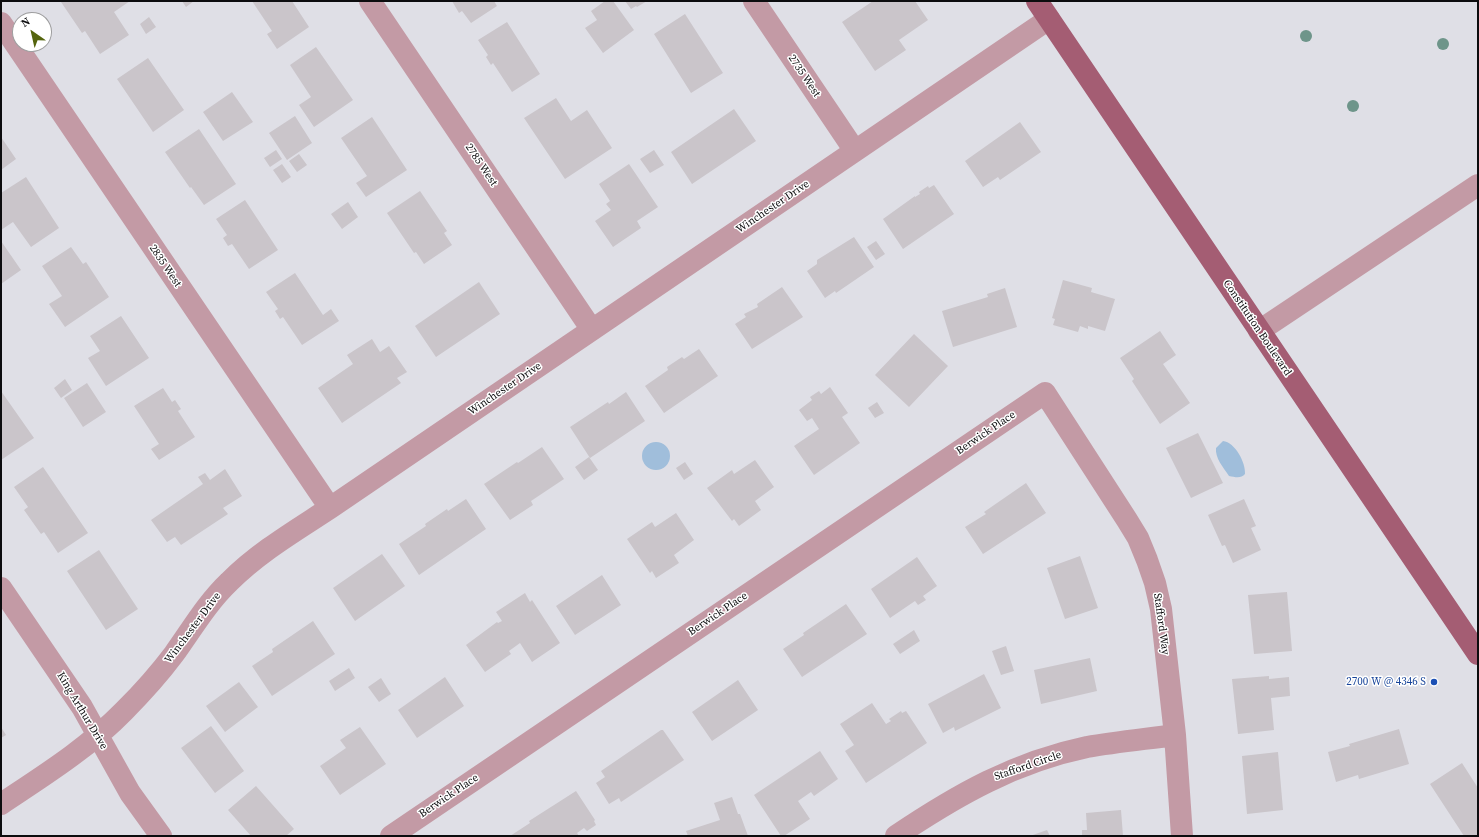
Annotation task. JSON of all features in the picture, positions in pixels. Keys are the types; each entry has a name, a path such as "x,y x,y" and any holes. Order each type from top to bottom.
{"main road":[{"name":"Constitution Boulevard","path":"1037,1 1478,654"}],"street":[{"name":"2785 West","path":"370,1 592,330"},
{"name":"2735 West","path":"754,1 855,151"},
{"name":"Winchester Drive","path":"1,804 98,735 123,713 174,655 213,600 229,582 266,551 1049,19"},
{"name":"2835 West","path":"1,23 330,508"},
{"path":"1259,331 1450,202 1478,185"},
{"name":"Stafford Way","path":"1045,394 1138,538 1155,583 1161,609 1175,735 1182,836"},
{"name":"Berwick Place","path":"391,836 1045,394"},
{"name":"King Arthur Drive","path":"1,588 82,707 130,793 161,836"},
{"name":"Stafford Circle","path":"896,836 959,795 988,780 1020,767 1053,756 1088,747 1175,735"}],"water":[{"path":"1223,441 1232,445 1242,459 1245,474 1242,477 1229,476 1220,462 1216,448"},
{"path":"656,442 666,446 670,456 666,466 656,470 646,466 642,456 646,446"}],"building":[{"path":"130,1 114,12 129,35 100,54 85,31 82,33 61,2"},
{"path":"182,1 194,1 186,7"},
{"path":"252,1 292,1 309,27 277,49 267,34 272,31"},
{"path":"452,1 494,1 497,6 471,23 462,11 459,13"},
{"path":"605,1 613,1 634,30 603,53 585,28 597,20 591,11"},
{"path":"625,1 647,1 631,9"},
{"path":"873,1 915,1 928,20 899,40 906,50 875,71 842,22"},
{"path":"685,14 723,73 691,93 654,34"},
{"path":"149,17 156,27 146,34 140,24"},
{"path":"507,22 540,74 512,92 493,63 491,65 486,57 488,55 478,40"},
{"path":"316,47 353,100 314,127 299,105 311,97 290,65"},
{"path":"148,58 184,110 153,132 117,79"},
{"path":"232,92 253,122 223,141 203,112"},
{"path":"556,98 571,121 587,110 612,148 565,179 524,118"},
{"path":"734,109 756,141 692,184 671,152"},
{"path":"295,116 312,143 287,160 269,133"},
{"path":"372,117 407,170 366,197 356,183 367,176 341,138"},
{"path":"1020,122 1041,152 1000,180 998,177 983,187 965,161"},
{"path":"199,129 236,184 204,205 191,187 190,188 165,152"},
{"path":"1,137 16,159 1,170"},
{"path":"276,150 282,159 270,167 264,158"},
{"path":"654,150 664,165 650,173 640,159"},
{"path":"299,154 307,165 297,172 289,161"},
{"path":"282,164 291,177 282,183 273,170"},
{"path":"629,164 658,207 637,221 641,228 613,247 595,221 611,210 606,204 610,201 599,184"},
{"path":"26,177 59,228 31,247 13,222 1,230 1,193"},
{"path":"934,185 954,214 903,249 883,219 920,194 919,192 928,186 929,188"},
{"path":"420,191 447,231 444,233 452,245 424,264 416,252 414,253 387,213"},
{"path":"245,200 278,250 249,269 232,244 228,246 223,238 227,235 216,219"},
{"path":"348,202 358,217 342,229 331,214"},
{"path":"854,237 874,267 836,293 835,291 825,298 807,271 817,264 817,260"},
{"path":"1,241 21,270 1,284"},
{"path":"876,241 885,254 876,260 867,247"},
{"path":"71,247 83,264 86,262 109,297 65,327 49,304 62,296 42,266"},
{"path":"295,273 323,315 331,309 339,321 302,345 283,317 280,319 275,311 278,309 266,292"},
{"path":"1063,280 1092,288 1091,292 1115,299 1105,331 1088,326 1088,329 1080,326 1078,332 1053,325 1055,319 1052,318"},
{"path":"479,282 500,314 436,357 415,326"},
{"path":"782,287 803,317 752,349 735,324 746,317 744,314 758,307 757,304"},
{"path":"1005,288 1017,327 953,347 942,311 988,297 987,294"},
{"path":"121,316 149,358 106,386 88,358 100,351 90,336"},
{"path":"1160,331 1176,355 1163,364 1190,403 1160,424 1132,381 1134,379 1120,358"},
{"path":"914,334 948,366 909,407 875,375"},
{"path":"372,339 380,352 389,346 407,372 397,378 401,383 342,423 318,388 353,364 347,355"},
{"path":"699,349 718,376 664,413 645,386 668,370 667,367 682,357 684,359"},
{"path":"65,379 72,390 61,398 54,388"},
{"path":"87,383 106,412 83,427 64,398"},
{"path":"830,387 848,413 842,417 860,443 814,475 794,446 819,429 812,418 807,421 799,410 812,400 810,397 819,391 821,394"},
{"path":"163,388 172,402 175,400 181,409 178,411 195,437 159,460 151,449 159,444 134,406"},
{"path":"1,391 34,438 1,460"},
{"path":"626,392 645,421 590,458 570,427"},
{"path":"877,402 884,413 875,418 868,408"},
{"path":"1198,433 1223,483 1191,498 1166,448"},
{"path":"542,447 564,479 531,501 533,505 510,520 484,484"},
{"path":"589,457 598,470 584,480 575,467"},
{"path":"755,460 774,487 755,501 761,510 739,526 734,519 732,521 707,488 732,470 734,474"},
{"path":"685,462 693,474 684,480 676,468"},
{"path":"43,467 88,533 58,553 44,532 41,534 24,510 28,507 14,487"},
{"path":"225,469 242,496 223,508 228,514 181,545 175,537 167,542 151,520 203,484 198,477 205,473 210,480"},
{"path":"1026,483 1046,513 983,554 965,527 986,514 984,512"},
{"path":"466,499 486,529 419,575 399,544 426,526 425,524 447,509 448,511"},
{"path":"1244,499 1256,526 1251,528 1261,550 1233,563 1225,545 1222,546 1208,515"},
{"path":"676,513 694,540 674,555 679,563 656,578 652,571 650,573 627,539 652,522 655,527"},
{"path":"99,550 138,609 106,630 67,571"},
{"path":"382,554 405,586 355,621 333,588"},
{"path":"1080,556 1098,608 1065,619 1047,568"},
{"path":"917,557 937,586 923,596 926,600 918,605 915,601 890,618 871,589"},
{"path":"602,575 621,605 575,635 556,606"},
{"path":"1287,592 1292,651 1254,654 1248,595"},
{"path":"525,593 530,602 532,600 560,643 532,662 520,643 509,651 511,654 485,672 466,645 497,622 502,621 496,612"},
{"path":"846,604 867,634 802,677 783,649 804,635 803,633"},
{"path":"313,621 335,654 272,696 252,666 273,652 272,649"},
{"path":"914,630 920,641 900,654 893,644"},
{"path":"1006,646 1014,671 1001,675 992,651"},
{"path":"1090,658 1097,691 1041,704 1034,670"},
{"path":"349,668 355,678 335,691 329,681"},
{"path":"984,674 1001,708 955,731 954,727 943,733 928,704"},
{"path":"1269,676 1269,679 1289,677 1290,696 1271,698 1274,730 1238,734 1232,679"},
{"path":"445,677 464,706 417,738 398,710"},
{"path":"381,678 391,694 379,702 368,687"},
{"path":"738,680 758,710 712,741 692,712"},
{"path":"239,682 258,707 225,732 206,706"},
{"path":"872,703 886,724 891,721 889,719 901,711 902,713 906,711 927,743 866,783 845,751 854,745 840,724"},
{"path":"211,726 244,771 215,793 181,748"},
{"path":"1,727 6,735 1,738"},
{"path":"360,727 386,764 340,795 320,766 346,748 340,740"},
{"path":"1399,729 1409,764 1359,779 1358,775 1336,782 1328,752"},
{"path":"663,730 684,760 621,802 619,798 609,804 596,783 605,777 601,771"},
{"path":"820,751 838,779 814,796 811,792 798,801 810,819 784,836 781,836 754,795"},
{"path":"1278,752 1283,810 1247,814 1242,756"},
{"path":"1462,763 1478,788 1478,836 1464,836 1430,784"},
{"path":"256,786 294,829 286,836 251,836 228,810"},
{"path":"576,791 595,820 596,825 587,831 584,828 577,833 579,836 510,836 530,823 529,821"},
{"path":"732,797 748,836 688,836 686,831 720,820 714,803"},
{"path":"1121,810 1123,836 1082,836 1082,830 1087,830 1086,813"},
{"path":"1047,830 1050,836 1030,836"}],"place":[{"name":"2700 W @ 4346 S","path":"1434,682"}]}
